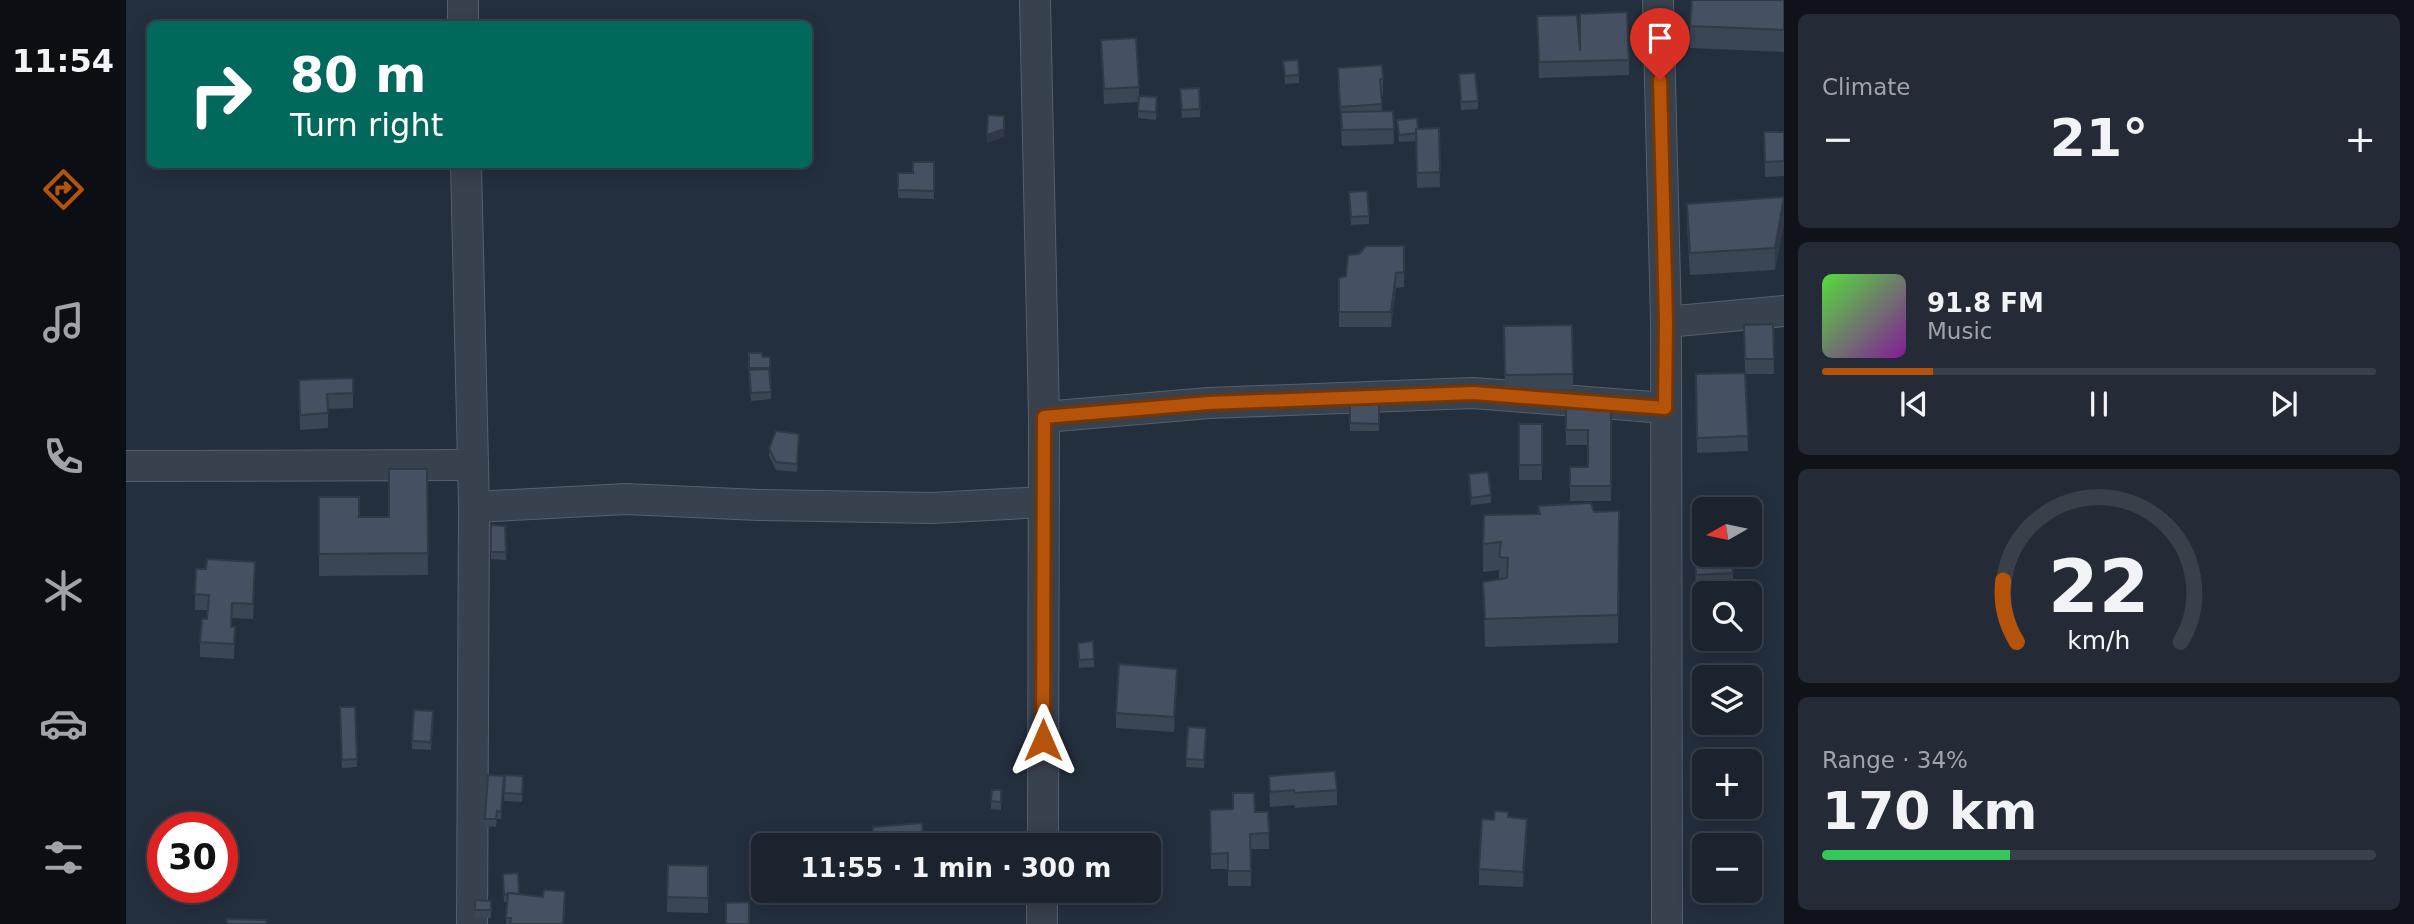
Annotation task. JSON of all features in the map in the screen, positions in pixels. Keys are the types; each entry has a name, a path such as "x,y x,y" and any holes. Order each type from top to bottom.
{"street":[{"path":"463,0 463,21"},
{"path":"1035,0 1044,417 1043,833"},
{"path":"1658,0 1666,322 1667,924"},
{"path":"466,168 474,507 472,924"},
{"path":"1666,322 1784,310"},
{"path":"1044,417 1209,403 1473,393 1665,408"},
{"path":"126,467 473,465"},
{"path":"474,507 625,499 932,508 1044,502"},
{"path":"1042,903 1042,924"}],"building":[{"path":"1692,0 1784,0 1784,30 1690,26"},
{"path":"1627,12 1629,60 1539,62 1537,16 1577,15 1580,51 1580,14"},
{"path":"1136,38 1139,87 1104,89 1101,40"},
{"path":"1298,60 1299,75 1285,76 1283,61"},
{"path":"1382,65 1382,104 1340,107 1338,68"},
{"path":"1475,73 1478,101 1461,102 1459,74"},
{"path":"1199,88 1200,109 1182,110 1180,89"},
{"path":"1139,96 1157,97 1156,112 1138,111"},
{"path":"1393,111 1394,129 1342,130 1341,112"},
{"path":"988,115 1004,116 1004,129 987,135"},
{"path":"1417,118 1416,133 1399,135 1397,120"},
{"path":"1439,128 1440,172 1417,173 1416,129"},
{"path":"1764,132 1784,132 1784,161 1765,162"},
{"path":"913,162 934,162 934,191 898,190 898,173 913,173"},
{"path":"1367,191 1369,216 1351,217 1349,192"},
{"path":"1784,197 1775,248 1690,253 1687,204"},
{"path":"1366,246 1404,246 1404,272 1396,273 1391,312 1339,312 1339,278 1346,276 1348,255 1359,254"},
{"path":"1773,324 1774,359 1745,359 1744,325"},
{"path":"1572,325 1573,374 1505,375 1504,326"},
{"path":"749,353 761,353 763,357 770,357 770,368 749,368"},
{"path":"769,369 771,392 751,393 749,370"},
{"path":"1745,373 1748,436 1697,438 1696,374"},
{"path":"353,378 353,393 327,394 328,413 300,415 299,380"},
{"path":"1350,397 1379,397 1379,424 1350,423"},
{"path":"1566,407 1611,407 1611,486 1570,486 1570,467 1588,467 1588,430 1566,430"},
{"path":"1519,424 1542,424 1542,465 1519,465"},
{"path":"776,431 799,434 797,464 776,462 769,449"},
{"path":"389,469 427,469 428,553 319,554 319,497 359,497 359,517 389,517"},
{"path":"1488,472 1491,495 1471,498 1469,474"},
{"path":"1591,503 1594,512 1619,511 1618,615 1485,619 1483,582 1507,578 1508,558 1499,557 1501,542 1483,544 1484,515 1540,514 1538,506"},
{"path":"491,525 505,526 506,552 491,552"},
{"path":"207,559 255,562 253,604 232,603 231,627 235,627 234,644 200,642 202,619 207,619 209,595 195,594 196,569 206,569"},
{"path":"1696,567 1733,567 1733,573 1696,575"},
{"path":"1093,641 1094,659 1079,660 1078,643"},
{"path":"1119,664 1177,669 1174,717 1116,713"},
{"path":"340,707 355,707 357,759 342,760"},
{"path":"414,710 433,711 431,742 412,741"},
{"path":"1188,727 1206,728 1204,760 1186,759"},
{"path":"1335,771 1337,790 1270,792 1269,776"},
{"path":"488,775 504,776 501,812 497,811 496,819 485,819"},
{"path":"505,775 523,776 522,794 504,793"},
{"path":"992,790 1001,790 1001,802 991,801"},
{"path":"1233,793 1254,793 1255,812 1268,812 1269,833 1250,834 1251,871 1228,871 1228,853 1211,854 1210,810 1233,809"},
{"path":"1495,811 1508,812 1508,817 1527,819 1523,872 1479,869 1482,819 1494,820"},
{"path":"922,823 923,833 873,833 873,827"},
{"path":"668,865 708,866 708,898 667,897"},
{"path":"518,873 519,894 504,895 503,874"},
{"path":"544,890 565,891 563,924 510,924 511,918 506,918 508,893 543,897"},
{"path":"475,900 491,901 491,910 475,910"},
{"path":"749,902 749,924 726,924 726,903"},
{"path":"227,919 266,920 266,924 227,924"}],"route":[{"path":"1043,740 1044,417 1209,403 1473,393 1665,408 1666,322 1660,80"}]}
